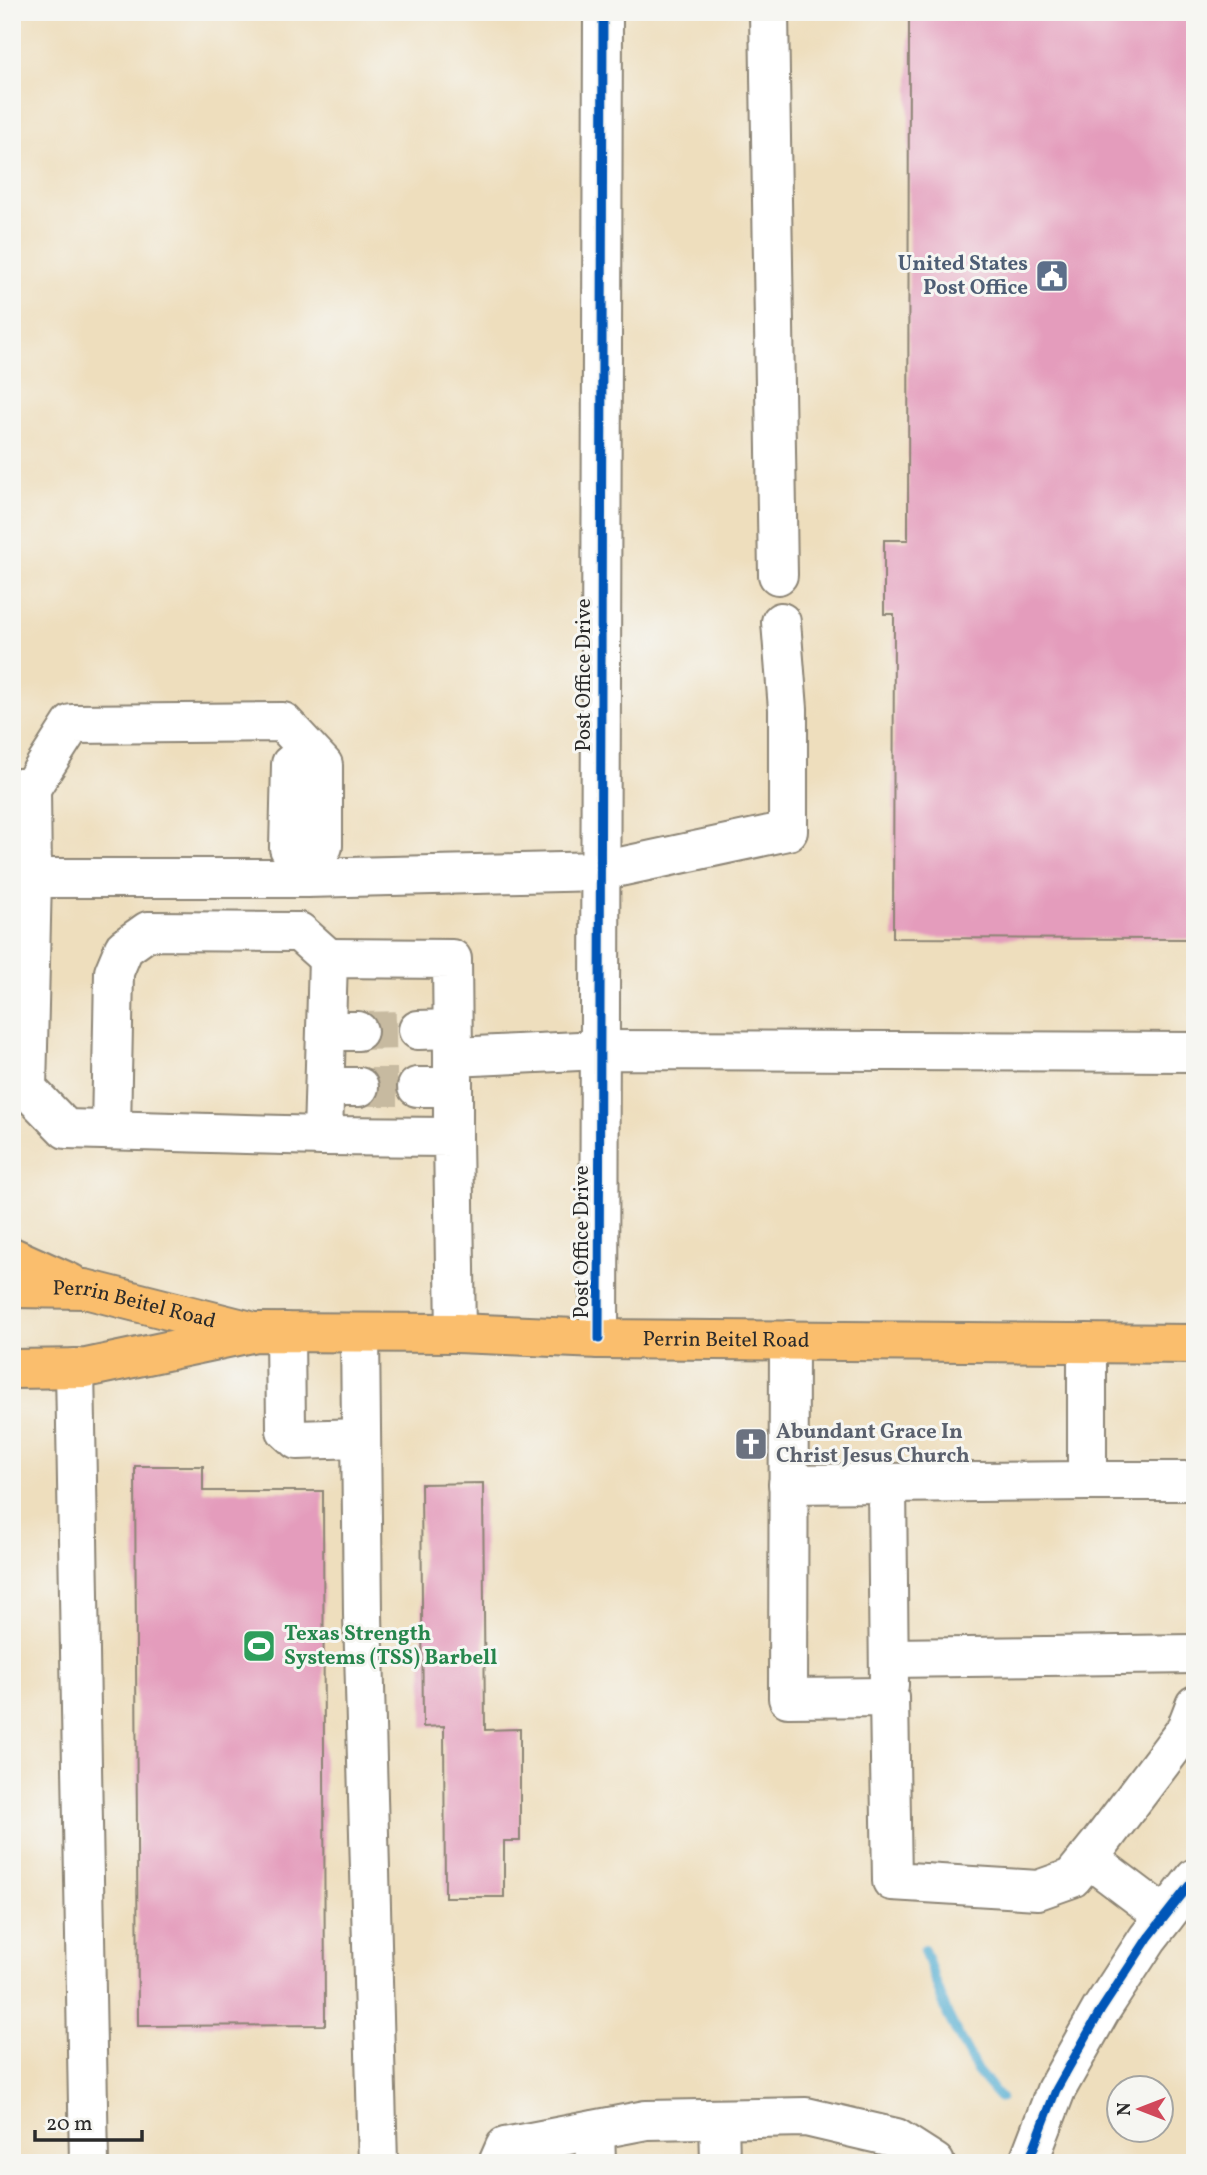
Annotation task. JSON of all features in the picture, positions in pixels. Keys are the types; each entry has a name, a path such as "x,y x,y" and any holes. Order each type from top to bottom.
{"main road":[{"path":"12,1257 85,1289"},
{"name":"Perrin Beitel Road","path":"12,1288 85,1289 270,1332 456,1333 599,1339 1195,1344"},
{"name":"Perrin Beitel Road","path":"16,1371 86,1368 270,1332"}],"street":[{"name":"Post Office Drive","path":"599,1339 603,12"},
{"path":"769,12 778,575"},
{"path":"32,878 306,869 601,871 788,831 788,709 781,622"},
{"path":"306,869 289,848 291,764 309,752 284,722 72,724 22,788 32,878 27,1089 66,1129 453,1137"},
{"path":"111,1130 114,972 124,948 148,931 299,932 328,958 342,1031 342,1087 323,1136"},
{"path":"328,958 452,959 439,1058 453,1137 456,1333"},
{"path":"439,1058 600,1050 1195,1052"},
{"path":"270,1332 286,1430 297,1440 360,1438"},
{"path":"360,1334 360,1438 378,2163"},
{"path":"789,1340 788,1699 889,1698"},
{"path":"1087,1343 1087,1480"},
{"path":"75,1368 89,2163"},
{"path":"788,1484 1195,1481"},
{"path":"887,1482 892,1881 1038,1890 1072,1878 1185,1731 1195,1705"},
{"path":"889,1658 1195,1654"},
{"path":"1088,1858 1165,1916"},
{"path":"1028,2163 1056,2090 1101,2010 1148,1938 1195,1878"},
{"path":"498,2163 505,2147 596,2146 646,2120 806,2117 896,2138 935,2163"},
{"path":"719,2119 720,2163"}],"building":[{"name":"United States Post Office","path":"909,12 1195,12 1195,939 893,938 894,614 884,614 884,540 908,540"},
{"path":"135,1466 203,1466 203,1491 323,1491 325,2025 138,2026"},
{"path":"483,1483 485,1730 520,1729 520,1841 504,1841 504,1897 445,1897 444,1726 423,1727 421,1484"}],"waterway":[{"path":"924,1950 948,2016 977,2071 1000,2098"}],"tunnel":[{"path":"358,1031 418,1030"},
{"path":"359,1087 417,1087"}],"cycle path":[{"path":"599,1339 603,12"},
{"path":"1028,2163 1056,2090 1101,2010 1148,1938 1195,1878"}],"place":[{"name":"United States Post Office","path":"1052,276"},
{"name":"Abundant Grace In Christ Jesus Church","path":"751,1444"},
{"name":"Texas Strength Systems (TSS) Barbell","path":"259,1646"}]}
